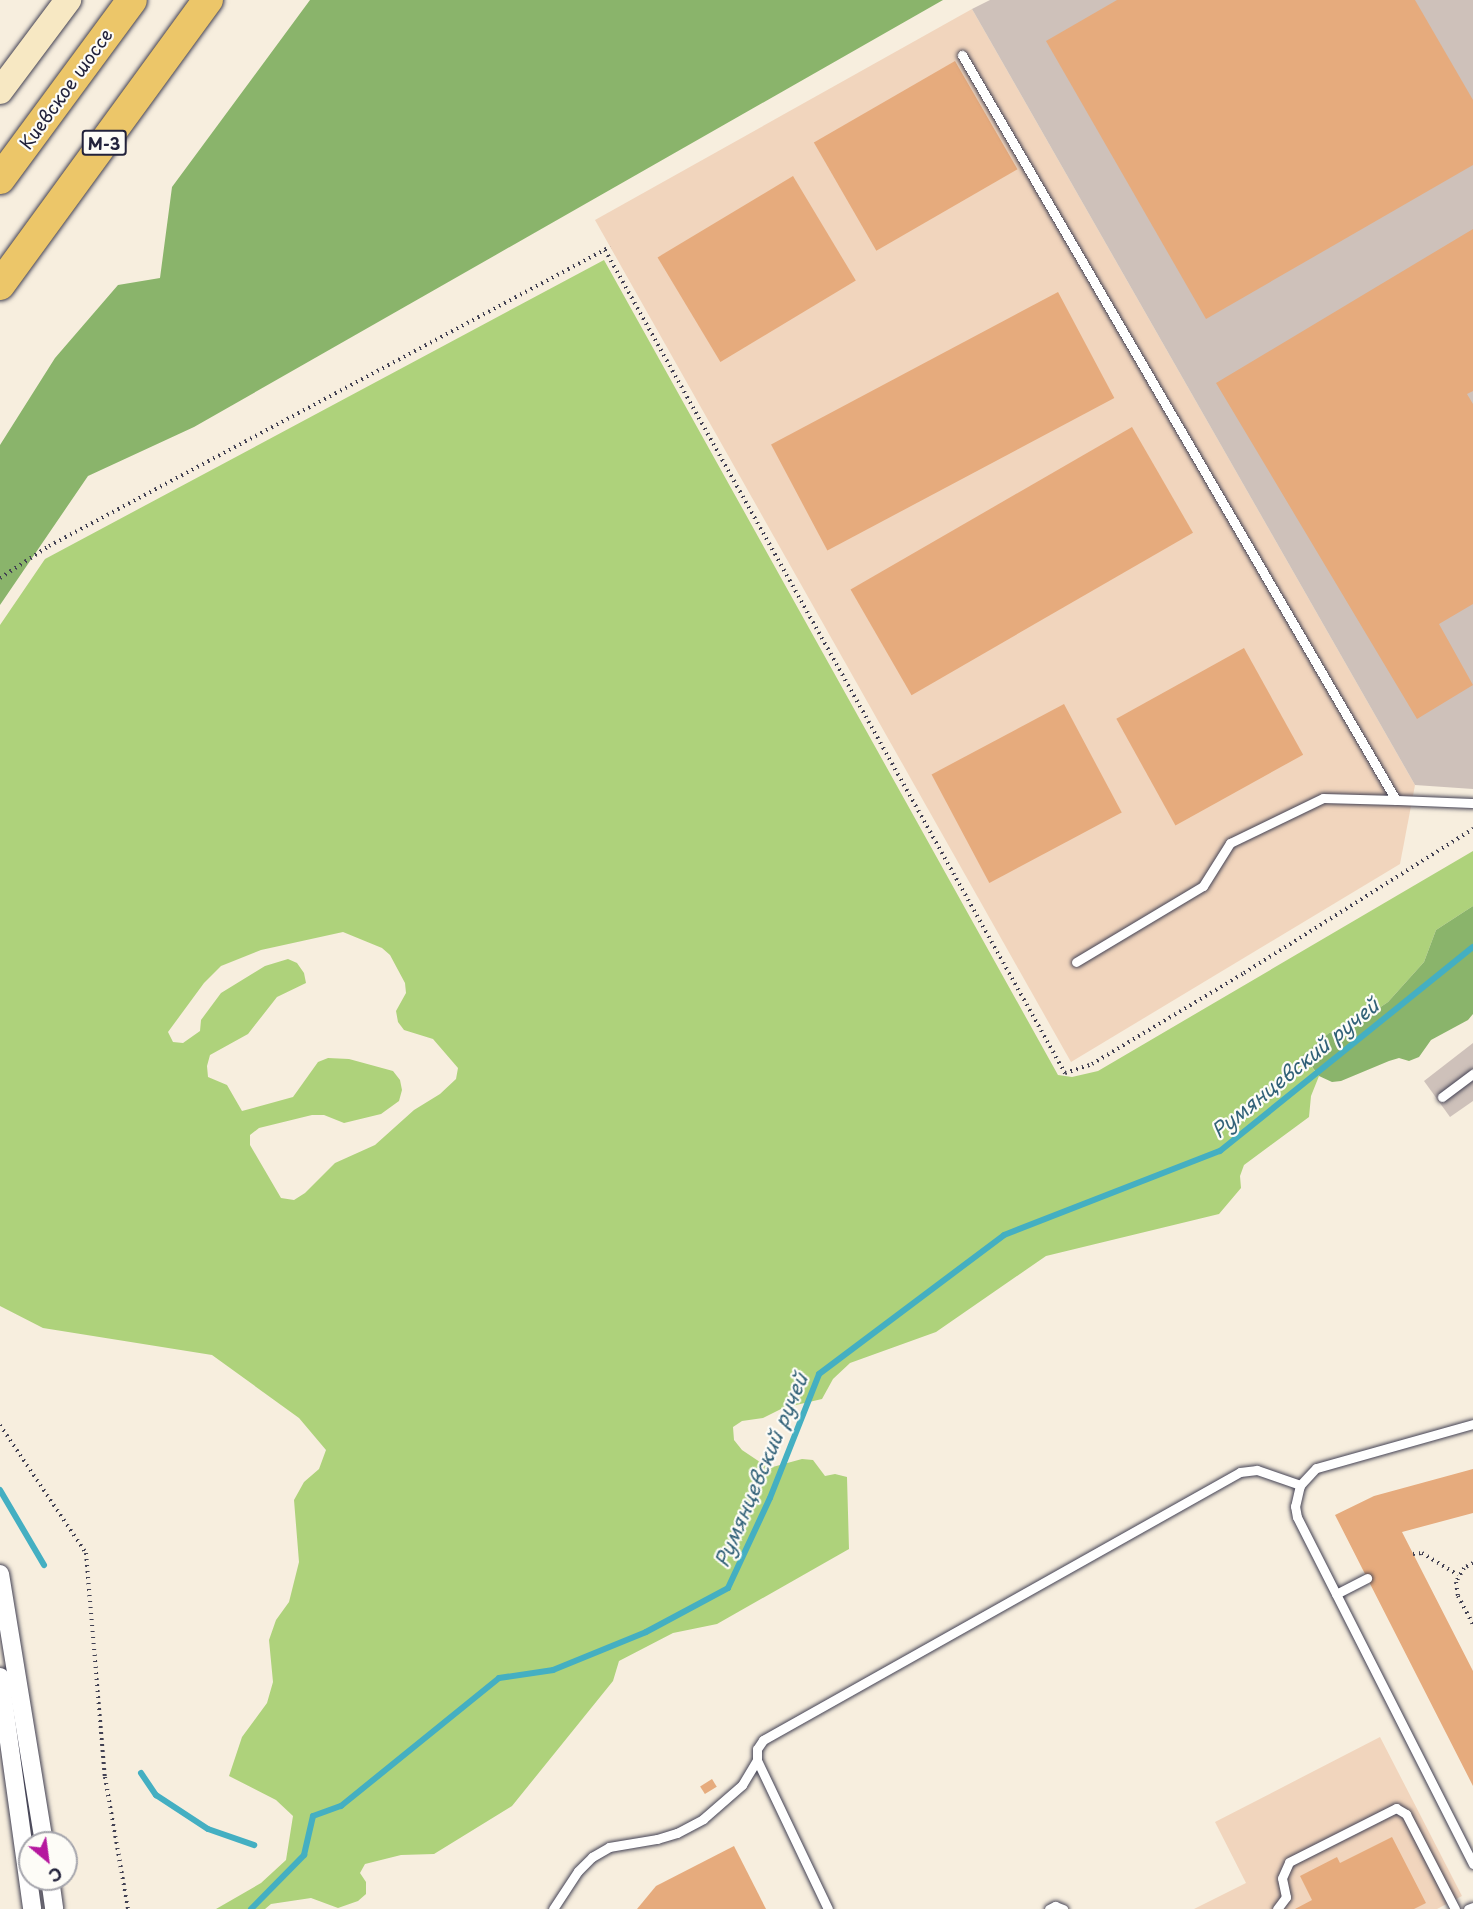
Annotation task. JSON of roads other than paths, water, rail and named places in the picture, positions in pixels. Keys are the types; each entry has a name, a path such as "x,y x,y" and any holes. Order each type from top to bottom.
{"highway":[{"name":"Киевское шоссе","path":"0,179 132,0"},
{"name":"М-3","path":"0,285 208,0"}],"main road":[{"path":"0,92 68,0"}],"street":[{"path":"0,1574 42,1831"},
{"path":"0,1677 32,1909"},
{"path":"52,1891 54,1909"}],"lane":[{"path":"962,55 1396,800"},
{"path":"1076,962 1203,886 1230,843 1323,798 1473,803"},
{"path":"1442,1097 1473,1074"},
{"path":"1473,1424 1316,1468 1300,1485 1296,1496 1297,1517 1473,1864"},
{"path":"828,1909 757,1760 757,1749 763,1740 1240,1472 1257,1470 1300,1485"},
{"path":"1336,1594 1367,1578"},
{"path":"553,1909 578,1871 592,1857 609,1847 657,1839 677,1833 703,1820 742,1785 757,1760"},
{"path":"1277,1909 1286,1897 1282,1878 1289,1862 1396,1808 1406,1814 1455,1909"},
{"path":"1049,1909 1055,1906 1063,1909"},
{"path":"1468,1909 1473,1907"}],"waterway":[{"name":"Румянцевский ручей","path":"251,1909 304,1855 313,1816 341,1806 499,1678 553,1670 646,1632 728,1588 770,1498 819,1374 1004,1235 1220,1151 1473,947"},
{"path":"0,1490 44,1565"},
{"path":"141,1773 156,1795 208,1829 254,1845"}]}
